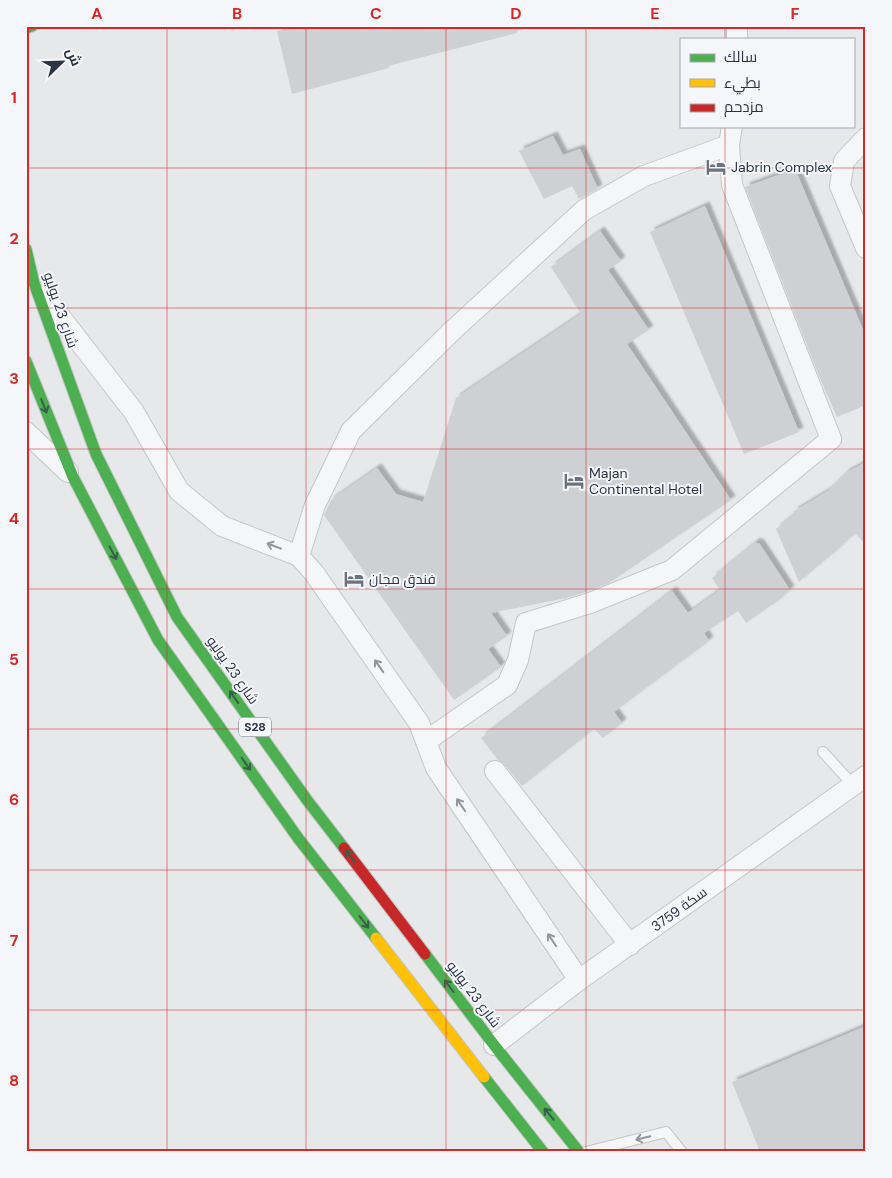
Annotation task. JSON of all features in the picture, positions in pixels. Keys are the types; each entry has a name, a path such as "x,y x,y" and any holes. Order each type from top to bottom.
{"main road":[{"path":"26,28 32,26"},
{"name":"شارع 23 يوليو","path":"26,249 34,283 96,454 177,617 307,800 494,1045 579,1152"},
{"name":"S28","path":"26,361 73,477 158,640 298,838 543,1152"}],"street":[{"path":"299,556 315,505 351,431 452,331 584,210 644,176 730,136 732,185 831,439 672,570 590,603 526,623 518,660 507,685 426,741"},
{"path":"866,138 844,161 840,186 866,248"},
{"path":"34,283 134,412 179,491 222,526 299,556 314,574 419,723 436,768 579,980"},
{"path":"26,432 73,477"},
{"path":"495,771 630,945"},
{"name":"سكة 3759","path":"494,1045 579,980 859,780"}],"lane":[{"path":"823,752 859,780"},
{"path":"586,1152 666,1132 682,1152"}],"building":[{"path":"295,26 516,26 517,33 388,66 389,68 292,94 277,31"},
{"path":"553,136 563,155 580,149 598,189 579,199 572,186 544,199 519,151"},
{"path":"795,169 866,337 866,405 837,417 745,187"},
{"path":"705,206 799,432 744,454 650,232"},
{"name":"Majan Continental Hotel","path":"600,231 621,261 608,270 649,330 627,344 731,500 609,583 566,598 491,613 507,636 488,649 501,667 454,700 324,515 331,500 377,468 396,494 423,502 456,398 581,314 551,267"},
{"path":"866,462 866,545 855,533 799,582 776,529 795,514 793,512 828,491 846,473"},
{"path":"756,542 759,543 790,590 773,605 746,623 738,611 704,633 709,641 614,712 622,723 603,738 594,729 522,786 481,738 672,591 688,613 720,590 712,578"},
{"path":"866,1026 866,1152 760,1152 732,1082"}],"traffic: fast":[{"path":"26,28 32,26"},
{"path":"26,249 34,283 96,454 177,617 307,800 344,848"},
{"path":"26,361 73,477 158,640 298,838 376,938"},
{"path":"425,954 579,1152"},
{"path":"484,1077 543,1152"}],"traffic: slow":[{"path":"376,938 484,1077"}],"traffic: jam":[{"path":"344,848 425,954"}],"place":[{"name":"Jabrin Complex","path":"716,167"},
{"name":"Majan Continental Hotel","path":"574,481"},
{"name":"فندق مجان","path":"354,579"}]}
